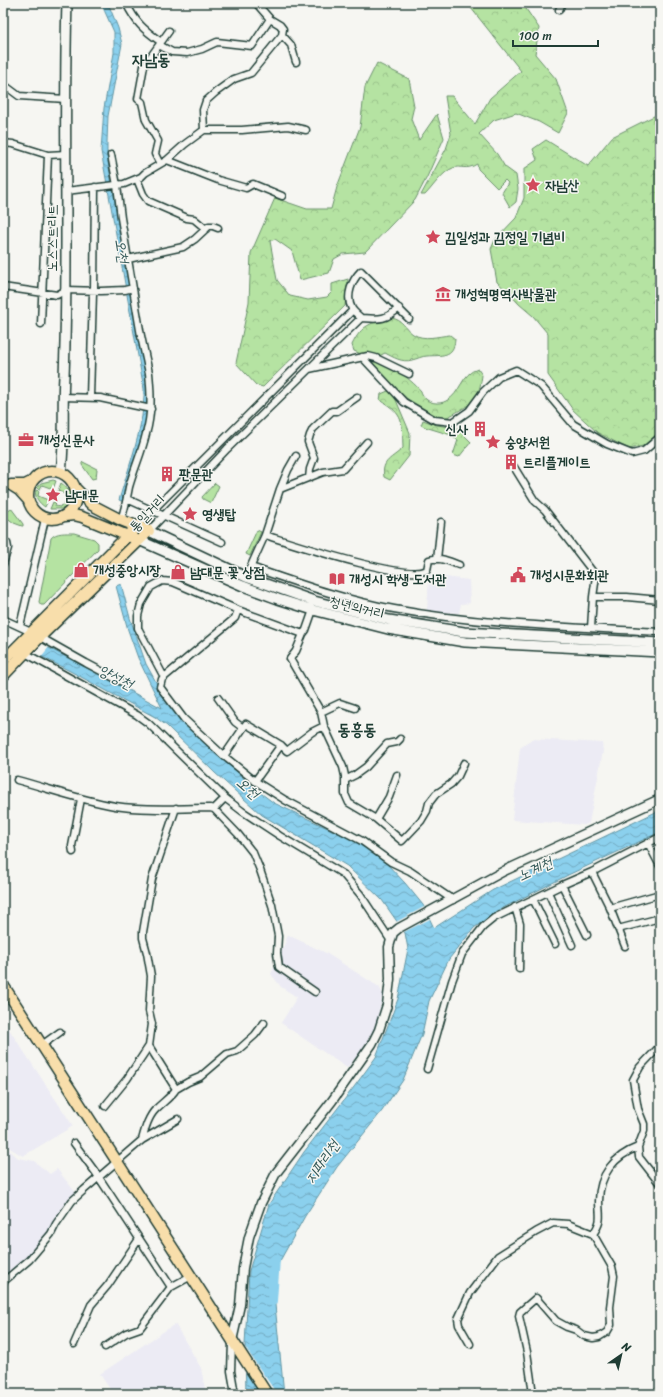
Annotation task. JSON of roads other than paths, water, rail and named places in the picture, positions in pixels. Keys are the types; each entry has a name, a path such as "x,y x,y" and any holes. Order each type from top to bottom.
{"main road":[{"name":"노스스트리트","path":"61,472 66,290 67,3"},
{"path":"54,471 61,472 67,476 76,489 76,501 70,512 65,516 59,519 45,519 34,512 28,500 19,490 7,484 25,485 41,473 54,471"},
{"path":"28,500 31,482"},
{"name":"청년의거리","path":"76,489 92,505 121,520 246,577 314,601 389,620 464,632 660,643"},
{"name":"청년의거리","path":"65,516 74,515 82,517 243,586 313,610 388,629 465,642 660,652"},
{"name":"통일거리","path":"3,676 25,653 36,635 137,526"},
{"name":"통일거리","path":"3,661 36,635 141,541 149,532"},
{"path":"3,985 267,1394"}],"street":[{"path":"126,3 134,18 143,29 172,52 187,53 202,49 217,42 252,46 270,19"},
{"path":"204,130 203,110 206,101 234,79 251,73 282,35 283,29 280,25 270,19 256,3"},
{"path":"559,10 562,3"},
{"path":"160,164 155,154 158,141 146,120 142,102 138,99 144,66 169,31"},
{"path":"282,35 292,45 296,62"},
{"path":"3,84 19,96 66,99"},
{"path":"66,191 124,184 142,177 145,173 167,160 204,130 242,130 288,126 306,130"},
{"path":"3,143 13,144 48,154 66,154"},
{"path":"41,324 48,154"},
{"path":"111,155 128,259 130,289 149,373 151,390 147,433 129,487 121,520"},
{"path":"167,160 218,180 246,188 253,184 282,196"},
{"path":"137,179 143,194 148,201 187,218 194,219 206,229"},
{"path":"90,397 94,291 95,187"},
{"path":"128,259 183,247 195,239 209,226 218,228"},
{"path":"399,308 393,314 380,319 361,318 353,310 350,303 350,288 356,276 361,271 399,308 408,319"},
{"path":"3,287 57,295 66,290 94,291 130,289"},
{"name":"통일거리","path":"137,526 353,310"},
{"name":"통일거리","path":"149,532 227,449 361,318"},
{"path":"308,369 368,356 376,358 409,374"},
{"path":"362,358 404,402 435,420 453,422 469,411 483,392 499,377 516,370 541,386 573,424 606,444 632,454 644,451 660,437"},
{"path":"63,397 100,398 150,409"},
{"path":"309,478 310,469 314,458 308,442 313,429 325,415 332,411 337,411 357,397"},
{"path":"280,488 323,472 343,469 367,442"},
{"path":"246,577 265,535 280,488 296,456"},
{"path":"514,467 535,501 546,510 596,576 591,628"},
{"path":"127,499 222,542"},
{"path":"20,626 45,519"},
{"path":"437,559 441,522"},
{"path":"265,535 352,562 407,572 424,572 427,570 429,560 437,559 460,565"},
{"path":"3,540 7,543 8,548 3,564"},
{"path":"251,567 315,589 392,609 464,620 660,632"},
{"path":"164,677 138,628 138,616 141,604 151,587 162,581 173,582 238,610 303,634"},
{"path":"593,597 627,597 660,600"},
{"path":"238,610 235,618 164,677 160,687 184,719 224,756 255,781 285,800 362,841 391,862 410,871 453,900"},
{"path":"313,610 296,651 290,659 321,712 324,726 343,767 345,794 349,803 376,819 402,840 421,820 427,811 429,802 436,794 458,776 464,763"},
{"path":"3,619 20,626 120,680"},
{"path":"25,653 137,715 148,723 225,798 280,836 343,874 360,894 391,941"},
{"path":"218,698 235,722 243,728"},
{"path":"321,712 340,703 355,708"},
{"path":"224,756 246,724 281,745 287,751 312,732 324,726"},
{"path":"345,780 366,767 387,744 397,742 400,739"},
{"path":"255,781 281,745"},
{"path":"376,819 389,797 397,775"},
{"path":"17,780 81,799 116,806 214,809 253,853 260,870 272,905 278,936 277,953 279,967 315,992"},
{"path":"214,809 225,798"},
{"path":"73,852 72,846 81,799"},
{"path":"235,1394 231,1371 232,1341 240,1304 242,1268 249,1237 261,1202 276,1173 332,1101 372,1044 380,1030 387,1005 390,979 389,947 393,933 399,928 427,913 660,799"},
{"path":"105,1106 127,1079 149,1046 152,1024 149,1011 151,976 143,932 152,879 176,808"},
{"path":"427,1068 452,981 462,954 483,927 494,918 518,905 592,872 660,837"},
{"path":"648,843 660,866"},
{"path":"592,872 610,908 624,946"},
{"path":"562,885 588,935"},
{"path":"548,892 572,945"},
{"path":"610,908 660,894"},
{"path":"533,899 556,944"},
{"path":"518,905 520,924 519,969"},
{"path":"618,929 660,918"},
{"path":"142,1140 146,1124 155,1109 172,1095 176,1089 200,1077 227,1054 237,1051 255,1035 264,1023"},
{"path":"42,1045 60,1032"},
{"path":"149,1046 176,1089"},
{"path":"660,1046 640,1067 633,1080 638,1109 644,1124 644,1130 638,1147 638,1152 641,1161 660,1184"},
{"path":"3,1282 28,1260 51,1234 72,1201 97,1177 103,1175 142,1140 178,1119"},
{"path":"74,1143 96,1173 97,1177 171,1287"},
{"path":"593,1234 600,1218 600,1193 605,1174 611,1164 620,1156 638,1147"},
{"path":"470,1344 458,1322 458,1319 470,1293 498,1256 553,1223 568,1224 593,1234 612,1267 614,1276 609,1329 604,1335 599,1337 593,1338 584,1336 576,1330 556,1321 536,1298 520,1312 519,1316 527,1352 533,1394"},
{"path":"74,1344 91,1305 108,1285 139,1239"},
{"path":"106,1347 126,1333 140,1328 171,1287 190,1276"}],"water":[{"name":"오천","path":"101,3 108,3 118,28 122,44 108,116 107,156 148,389 148,412 144,433 124,502 119,500 139,431 144,402 144,389 101,151 104,108 114,53 114,32"},
{"name":"오천","path":"121,584 130,618 146,664 161,691 180,718 254,788 274,803 351,839 375,854 405,883 423,905 434,928 493,890 660,810 660,832 568,875 495,912 474,928 449,959 429,1001 422,1034 403,1080 382,1111 337,1167 305,1216 272,1275 284,1394 246,1394 245,1345 249,1271 269,1204 304,1152 376,1057 398,999 408,949 405,933 382,900 347,866 262,815 215,773 167,726 155,717 3,637 3,627 49,648 162,708 138,658 128,630 116,586"}],"waterway":[{"name":"지파리천","path":"272,1301 275,1259"}],"place":[{"name":"자남산","path":"533,185"},
{"name":"김일성과 김정일 기념비","path":"433,237"},
{"name":"개성혁명역사박물관","path":"443,294"},
{"name":"신사","path":"480,429"},
{"name":"개성신문사","path":"26,440"},
{"name":"숭양서원","path":"493,442"},
{"name":"트리플게이트","path":"511,462"},
{"name":"판문관","path":"167,474"},
{"name":"남대문","path":"53,495"},
{"name":"영생탑","path":"190,514"},
{"name":"개성중앙시장","path":"81,570"},
{"name":"남대문 꽃 상점","path":"178,572"},
{"name":"개성시문화회관","path":"518,575"},
{"name":"개성시 학생 도서관","path":"337,579"}],"district":[{"name":"자남동","path":"151,59"},
{"name":"동흥동","path":"357,729"}],"water label":[{"name":"양성천","path":"116,677"},
{"name":"노계천","path":"535,869"}]}
